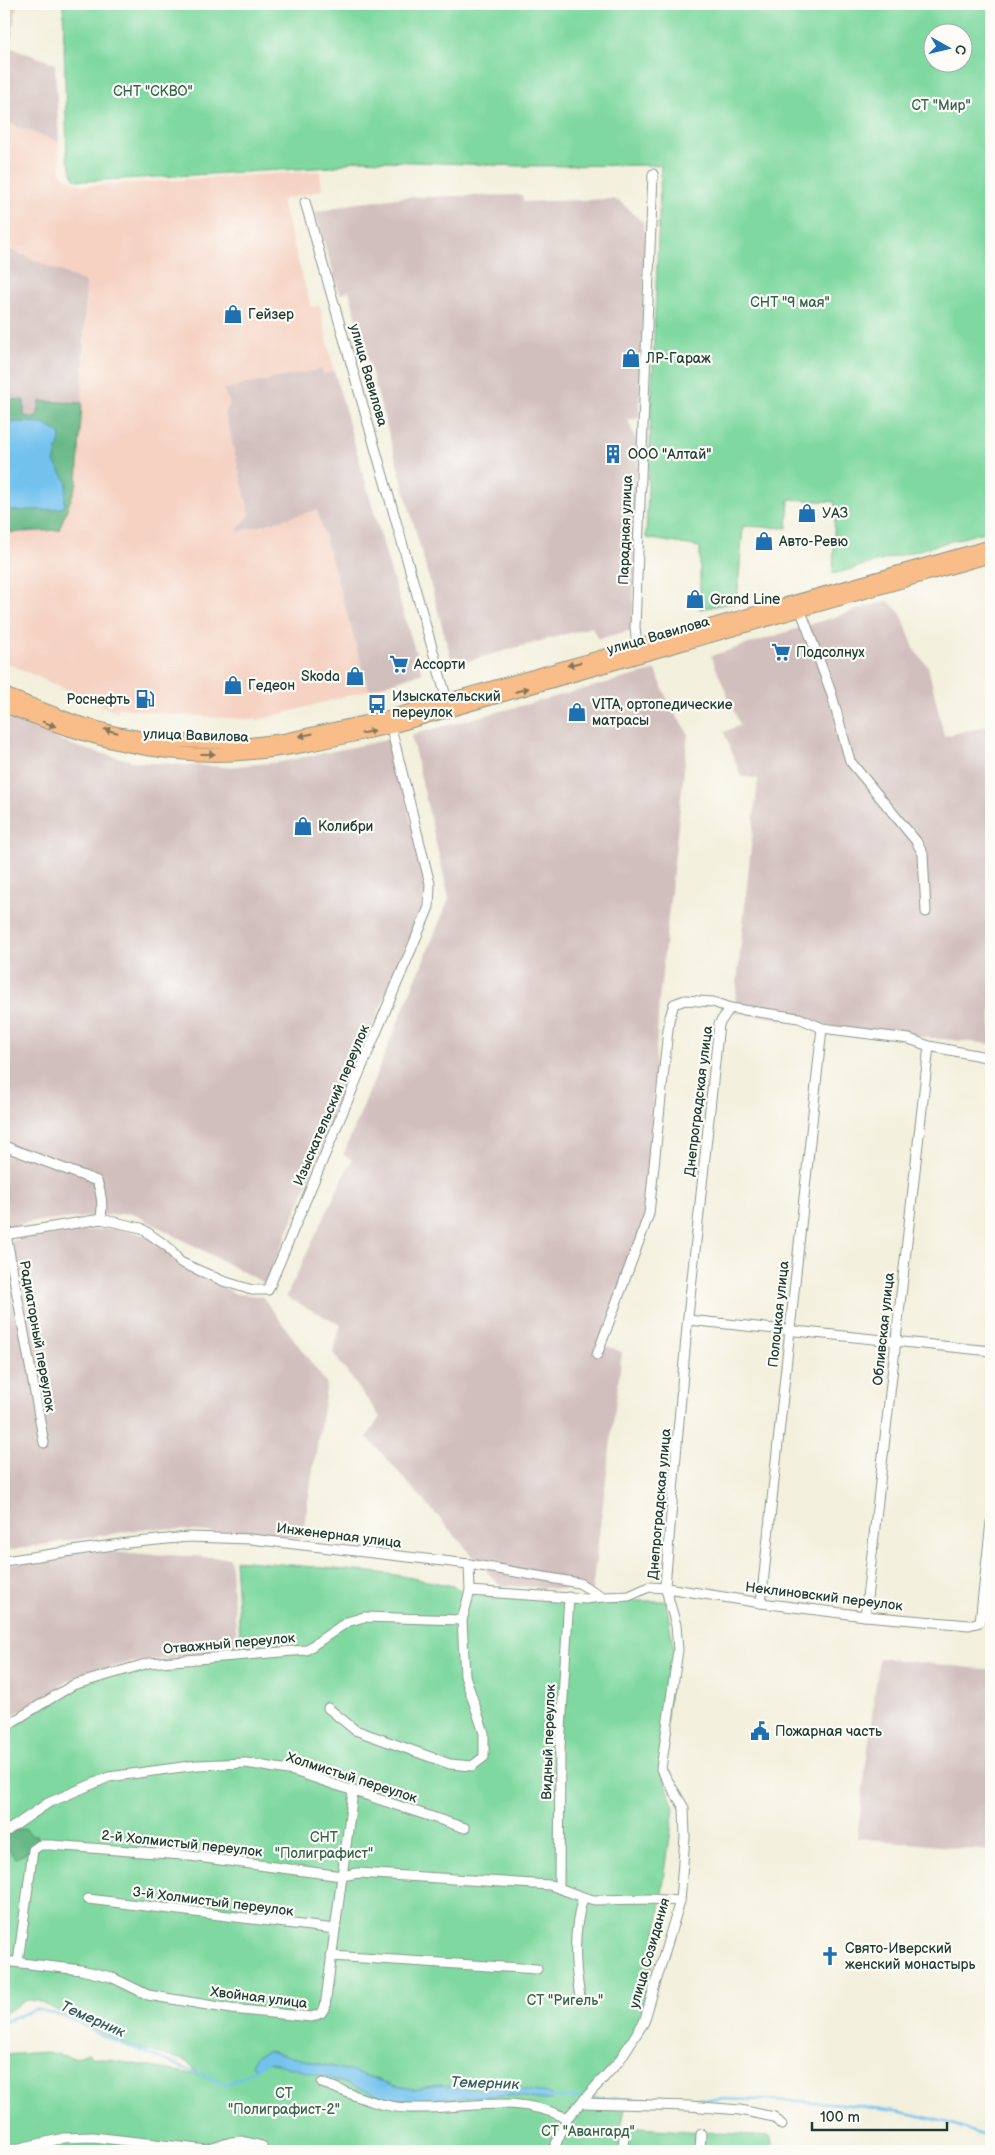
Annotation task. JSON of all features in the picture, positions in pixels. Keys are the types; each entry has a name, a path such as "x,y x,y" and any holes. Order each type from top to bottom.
{"main road":[{"name":"улица Вавилова","path":"4,694 76,722 116,733 155,740 250,744 283,740 390,722 447,700 991,546"},
{"name":"улица Вавилова","path":"4,706 72,732 113,744 153,751 251,753 311,745 801,611 991,556"}],"street":[{"name":"Парадная улица","path":"637,647 635,627 653,174"},
{"name":"улица Вавилова","path":"305,202 447,700"},
{"path":"801,611 830,692 850,760 916,841 923,854 926,912"},
{"name":"Изыскательский переулок","path":"268,1290 429,907 430,884 390,722"},
{"path":"597,1355 649,1214 669,1020 674,1004 685,1000 713,1002 730,1008 799,1018 822,1028 909,1039 929,1046 991,1058"},
{"name":"Днепроградская улица","path":"666,1588 688,1320 719,1024 730,1008"},
{"name":"Полоцкая улица","path":"761,1603 822,1028"},
{"name":"Обливская улица","path":"865,1616 929,1046"},
{"path":"4,1146 97,1181 102,1199 101,1219"},
{"name":"Радиаторный переулок","path":"44,1443 5,1235 101,1219 141,1228 168,1247 180,1262 223,1282 252,1290 268,1290"},
{"path":"688,1320 991,1352"},
{"name":"Неклиновский переулок","path":"666,1588 761,1603 865,1616 969,1625 980,1622 991,1522"},
{"name":"Инженерная улица","path":"4,1562 126,1542 188,1537 251,1539 470,1564 579,1583 603,1597"},
{"path":"328,1708 356,1730 450,1764 472,1766 484,1756 484,1733 465,1676 462,1620 470,1591 470,1564"},
{"path":"470,1591 585,1599 629,1596 649,1587 666,1588"},
{"name":"улица Созидания","path":"567,2118 627,2052 644,2022 680,1901 685,1837 684,1808 661,1769 678,1650 676,1625 666,1588"},
{"name":"Видный переулок","path":"559,1888 560,1747 569,1597"},
{"name":"Отважный переулок","path":"4,1727 73,1686 149,1663 306,1650 347,1622 364,1617 462,1620"},
{"name":"Холмистый переулок","path":"4,1832 48,1803 109,1777 197,1765 246,1763 294,1771 465,1828"},
{"name":"Хвойная улица","path":"4,1961 81,1970 110,1977 148,1995 231,2009 312,2017 321,2013 325,2007 353,1792"},
{"name":"2-й Холмистый переулок","path":"18,1962 34,1850 40,1845 52,1844 182,1855 342,1876 358,1873 550,1885 582,1898 594,1900 650,1899 680,1901"},
{"path":"580,1997 575,1965 576,1932 582,1898"},
{"name":"3-й Холмистый переулок","path":"88,1899 335,1930"},
{"path":"331,1956 537,1970"},
{"path":"322,2083 393,2107 433,2108 515,2103 548,2110 567,2118 553,2151"},
{"path":"582,2103 689,2106 740,2110 774,2116 782,2125"},
{"path":"622,2151 625,2132"},
{"path":"700,2151 701,2134"},
{"path":"7,2151 64,2138 93,2137 208,2151 231,2142 242,2141 262,2146"}],"shaded area":[{"path":"4,4 17,4 10,47 55,64 59,142 4,122"},
{"path":"4,122 59,142 61,174 85,186 320,171 322,190 281,200 311,307 320,306 334,371 323,374 322,369 223,389 230,404 225,413 250,515 240,526 239,532 317,510 369,690 259,720 180,715 119,708 117,712 4,662 4,533 14,531 85,357 86,282 4,247"},
{"path":"522,195 523,202 611,199 619,201 643,222 646,239 639,418 628,420 639,447 638,473 633,480 638,488 632,630 598,639 592,627 453,665 349,291 340,294 315,213 351,204 406,197"},
{"path":"4,247 86,282 82,403 40,401 38,418 24,416 24,400 4,399"},
{"path":"322,369 323,374 334,371 392,576 422,673 369,690 317,510 238,532 240,526 250,515 225,413 230,404 223,389"},
{"path":"888,600 901,614 915,651 928,666 944,736 991,725 991,1044 837,1028 734,1012 758,779 741,776 724,732 740,725 711,656"},
{"path":"656,670 669,705 688,733 659,1001 646,1220 601,1344 622,1352 592,1591 499,1585 367,1437 380,1417 333,1353 341,1325 286,1297 352,1159 343,1155 449,899 411,735"},
{"path":"4,716 80,748 137,762 225,767 281,762 391,739 428,893 266,1284 132,1213 30,1222 4,1228"},
{"path":"114,1228 150,1236 186,1267 236,1294 262,1296 327,1384 302,1538 149,1528 4,1551 4,1242 29,1237"},
{"path":"82,1551 230,1558 238,1652 128,1663 72,1679 4,1721 4,1565"},
{"path":"879,1658 991,1670 991,1851 857,1838"}],"green space":[{"path":"63,4 991,4 991,530 833,574 835,502 789,499 787,528 743,526 737,602 700,609 700,547 646,538 661,165 520,166 358,160 332,167 86,181 74,179 67,157"},
{"path":"4,399 24,400 24,416 37,418 40,401 82,403 77,483 59,530 4,533"},
{"name":"СНТ \"Полиграфист\"","path":"235,1560 391,1574 453,1586 471,1595 566,1601 666,1601 674,1651 661,1769 674,1808 652,1966 641,2023 619,2061 577,2108 583,2110 625,2109 621,2127 770,2136 774,2151 4,2151 4,2055 46,2052 75,2058 88,2053 92,2057 199,2075 188,2061 127,2045 38,2001 26,2000 4,2014 4,1726 76,1683 128,1666 241,1654"},
{"path":"26,1829 32,1836 38,1836 36,1845 15,1858 4,1843 4,1838 13,1830"}],"water":[{"path":"12,422 38,423 55,430 61,435 54,462 67,482 64,507 50,510 17,511 4,508 4,427"},
{"path":"268,2051 414,2089 439,2085 482,2089 501,2086 547,2093 552,2096 551,2100 509,2095 410,2101 388,2099 349,2084 277,2064 266,2062 257,2069 252,2065 258,2055"}],"waterway":[{"name":"Темерник","path":"4,2022 36,2009 64,2016 103,2036 226,2084 245,2076 269,2060"},
{"name":"Темерник","path":"550,2097 582,2098"},
{"name":"Темерник","path":"588,2098 767,2100 857,2106 901,2112 945,2122 991,2139"}],"place":[{"name":"Гейзер","path":"233,314"},
{"name":"ЛР-Гараж","path":"631,358"},
{"name":"ООО \"Алтай\"","path":"613,454"},
{"name":"УАЗ","path":"807,513"},
{"name":"Авто-Ревю","path":"764,541"},
{"name":"Grand Line","path":"695,599"},
{"name":"Подсолнух","path":"781,652"},
{"name":"Ассорти","path":"399,664"},
{"name":"Skoda","path":"355,676"},
{"name":"Гедеон","path":"233,685"},
{"name":"Роснефть","path":"145,699"},
{"name":"Изыскательский переулок","path":"377,704"},
{"name":"VITA, ортопедические матрасы","path":"577,712"},
{"name":"Колибри","path":"303,826"},
{"name":"Пожарная часть","path":"760,1731"},
{"name":"Свято-Иверский женский монастырь","path":"830,1956"}],"park label":[{"name":"СНТ \"СКВО\"","path":"153,91"},
{"name":"СТ \"Мир\"","path":"941,105"},
{"name":"СНТ \"9 мая\"","path":"790,302"},
{"name":"СТ \"Ригель\"","path":"565,2000"},
{"name":"СТ \"Полиграфист-2\"","path":"284,2102"},
{"name":"СТ \"Авангард\"","path":"588,2131"}]}
